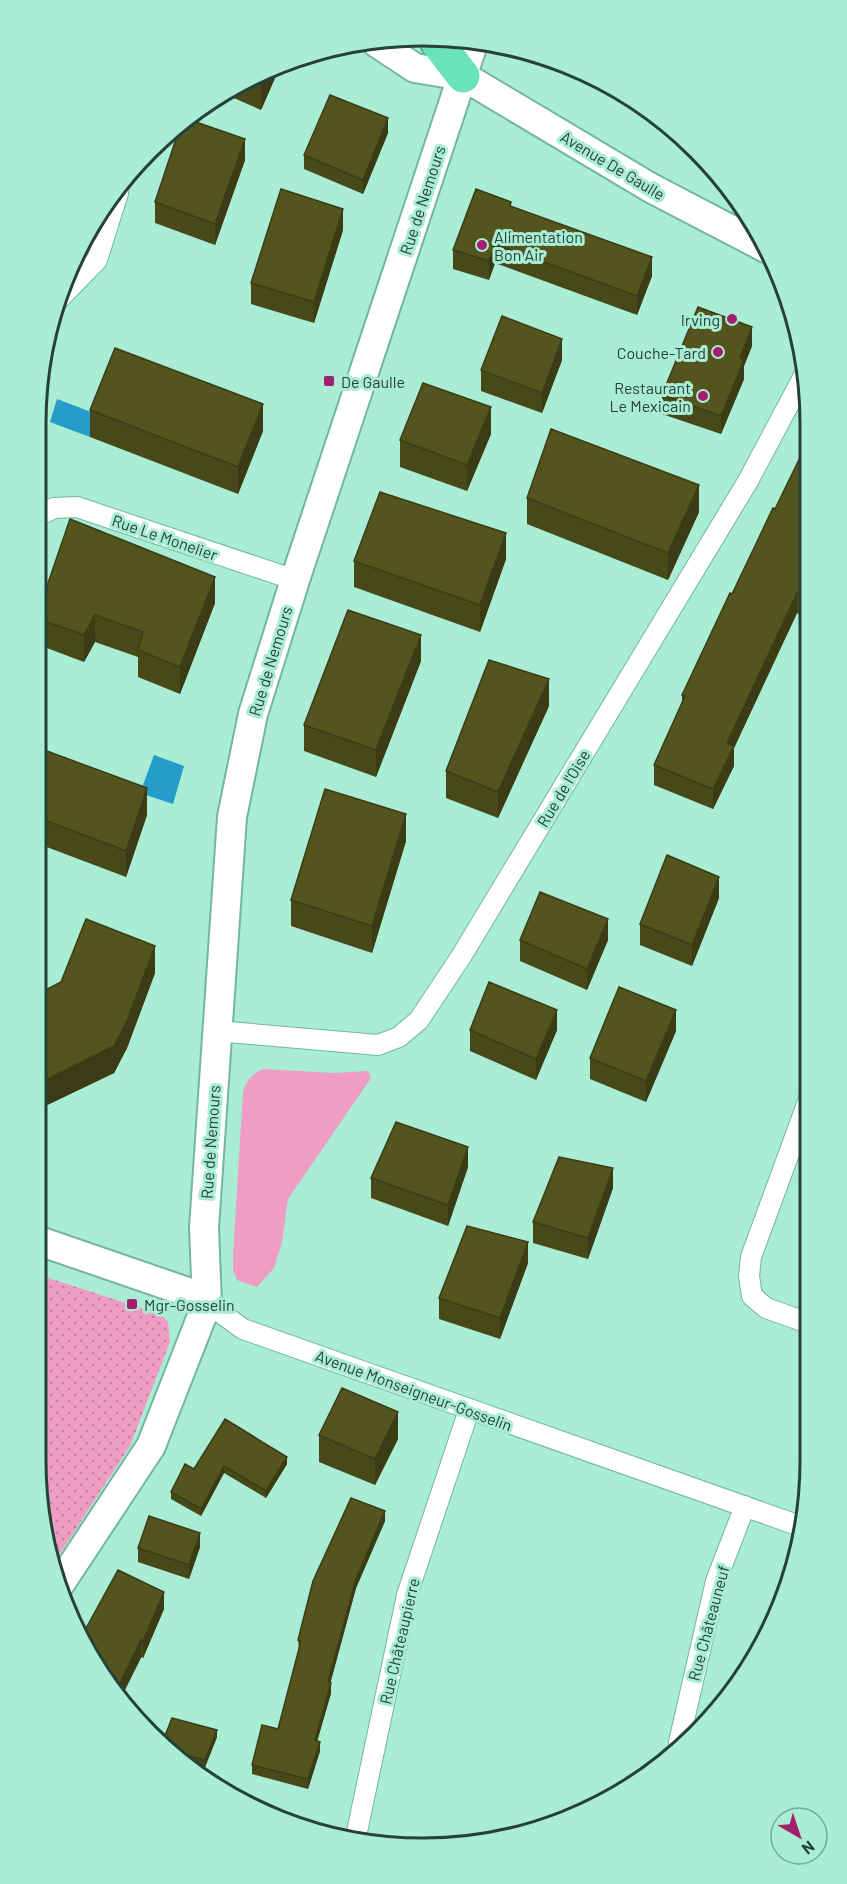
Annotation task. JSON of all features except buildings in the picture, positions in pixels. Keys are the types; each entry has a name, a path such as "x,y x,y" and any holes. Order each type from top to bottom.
{"highway":[{"path":"445,47 468,61"}],"street":[{"path":"386,49 415,68 468,61"},
{"name":"Avenue De Gaulle","path":"468,61 651,188 754,242"},
{"name":"Rue de Nemours","path":"207,1303 204,1228 232,817 253,714 294,580 468,61"},
{"path":"73,284 97,260 112,212"},
{"name":"Rue de l'Oise","path":"217,1031 378,1045 399,1037 419,1020 462,956 742,491 798,386"},
{"name":"Rue Le Monelier","path":"47,512 54,508 77,507 294,580"},
{"path":"800,1123 751,1257 749,1276 752,1296 766,1308 800,1320"},
{"name":"Avenue Monseigneur-Gosselin","path":"47,1244 199,1296 243,1329 795,1524"},
{"path":"65,1575 151,1446 207,1303"},
{"name":"Rue Châteaupierre","path":"357,1831 407,1595 469,1410"},
{"name":"Rue Châteauneuf","path":"680,1736 716,1581 745,1506"}],"shaded area":[{"path":"263,1069 335,1073 368,1071 371,1078 288,1199 282,1242 274,1268 257,1287 237,1280 233,1270 233,1255 243,1092 250,1078"},
{"path":"47,1278 160,1314 168,1322 170,1342 130,1446 58,1556 47,1485"}],"water":[{"path":"57,399 99,415 90,437 50,422"},
{"path":"154,755 184,766 173,804 140,793"}],"place":[{"name":"Alimentation Bon Air","path":"482,245"},
{"name":"Irving","path":"732,319"},
{"name":"Couche-Tard","path":"718,352"},
{"name":"De Gaulle","path":"329,381"},
{"name":"Restaurant Le Mexicain","path":"703,396"},
{"name":"Mgr-Gosselin","path":"132,1304"}]}
